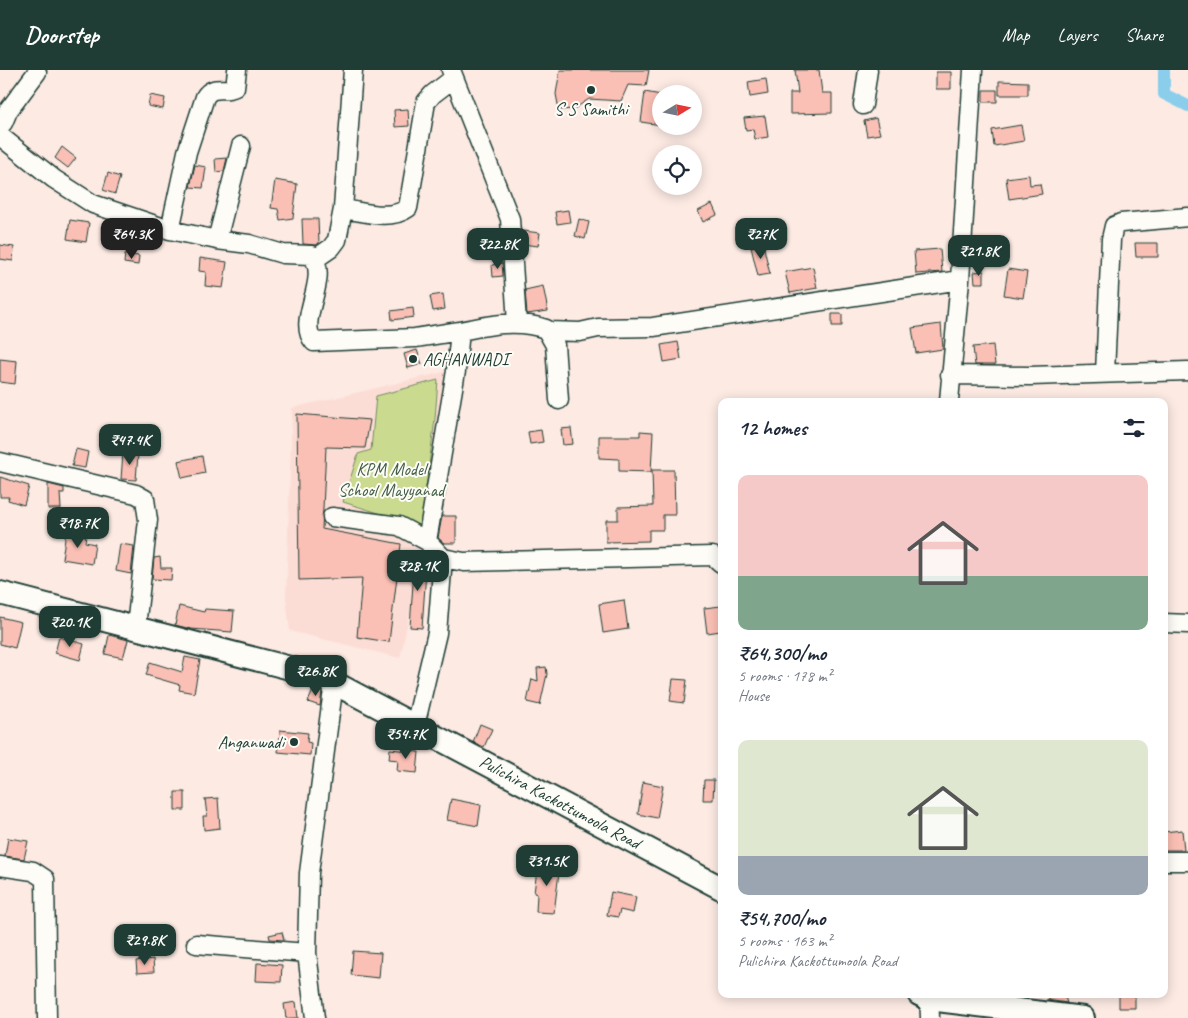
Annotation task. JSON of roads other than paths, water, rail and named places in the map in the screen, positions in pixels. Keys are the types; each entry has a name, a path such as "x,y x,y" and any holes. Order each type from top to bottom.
{"main road":[{"name":"Pulichira Kackottumoola Road","path":"0,593 321,676 718,886"},
{"path":"927,1001 1083,1018"}],"street":[{"path":"170,230 187,152 205,97 208,91 214,89 230,90 235,87 237,70"},
{"path":"315,259 331,248 337,240 343,209 352,70"},
{"path":"863,105 868,70"},
{"path":"949,398 960,280 973,70"},
{"path":"37,72 8,111 2,130 54,179 93,204 170,230 217,240 249,244 283,254 312,255 315,259 318,273 308,328 310,337 314,342 415,338 517,323 533,324 549,331 580,332 598,328 653,327 960,280"},
{"path":"343,209 390,215 400,214 408,208 426,102 453,74 510,219 517,323"},
{"path":"217,240 241,146"},
{"path":"1105,372 1111,239 1114,226 1121,223 1188,217"},
{"path":"428,541 455,381 460,331"},
{"path":"549,331 555,345 559,400"},
{"path":"950,374 1030,376 1188,370"},
{"path":"0,462 136,494 144,499 148,520 136,627"},
{"path":"332,517 399,526 428,541 443,558 464,562 713,556 718,560"},
{"path":"415,726 437,633 443,558"},
{"path":"1168,623 1188,624"},
{"path":"315,1018 308,953 309,873 334,682"},
{"path":"1168,861 1188,861"},
{"path":"0,866 32,871 45,879 46,1018"},
{"path":"196,944 308,953"}],"waterway":[{"path":"1164,70 1164,94 1188,106"}],"place":[{"name":"S S Samithi","path":"591,90"},
{"name":"AGHANWADI","path":"413,359"},
{"name":"Anganwadi","path":"294,742"}],"park label":[{"name":"KPM Model School Mayyanad","path":"391,479"}]}
